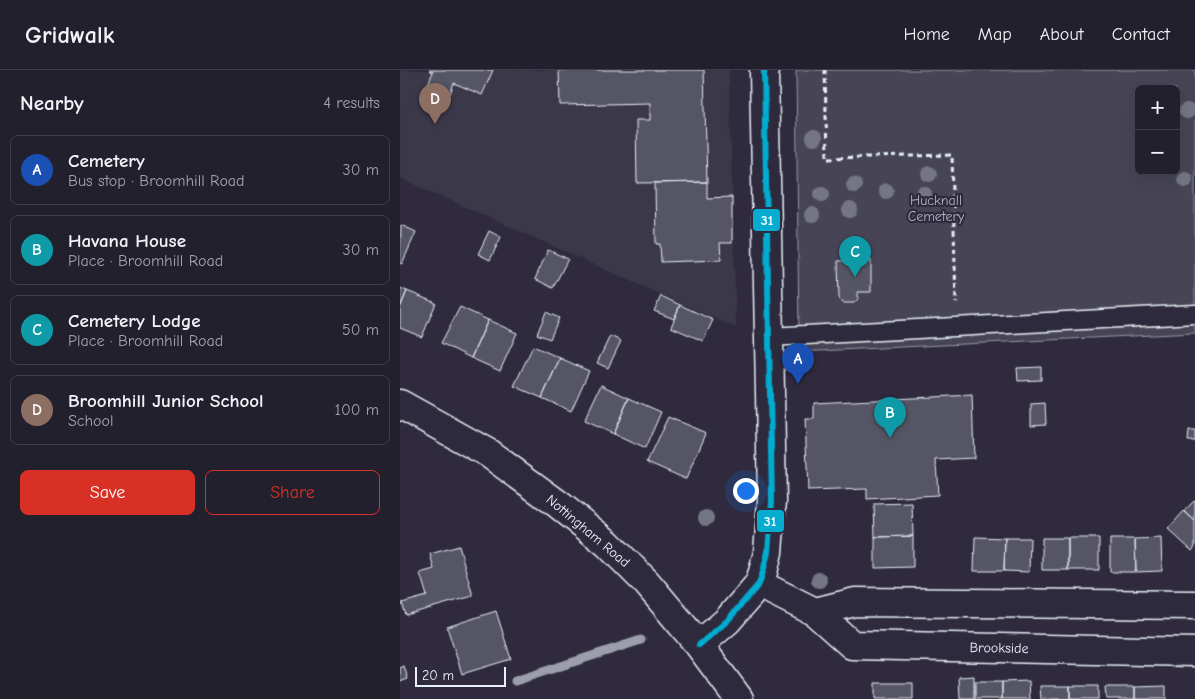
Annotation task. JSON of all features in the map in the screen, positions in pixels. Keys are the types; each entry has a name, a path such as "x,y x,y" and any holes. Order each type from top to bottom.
{"street":[{"path":"699,645 727,621 759,584 764,572 768,552 772,501 764,70"},
{"name":"Nottingham Road","path":"400,404 488,453 558,504 600,538 646,583 699,645 739,699"},
{"name":"Brookside","path":"759,584 815,612 852,645 1195,652"},
{"path":"815,612 855,602 1195,604"}],"lane":[{"path":"769,337 1195,314"}],"path":[{"path":"825,70 827,158 952,155 956,326"}],"shaded area":[{"path":"400,70 729,70 736,328 400,178"}],"green space":[{"name":"Hucknall Cemetery","path":"796,70 1195,70 1195,333 797,352 799,335"}],"building":[{"path":"429,70 493,70 482,95 454,83 450,94 428,84 433,72"},
{"path":"559,70 704,70 707,182 637,183 636,120 650,120 650,103 560,105"},
{"path":"707,182 707,198 732,197 732,243 720,243 721,260 661,262 660,244 656,244 655,183"},
{"path":"401,225 416,232 402,264 400,263"},
{"path":"489,231 501,237 490,260 478,254"},
{"path":"548,250 568,259 553,288 535,279"},
{"path":"871,260 871,292 858,292 858,299 854,303 843,303 839,299 838,261"},
{"path":"400,288 407,291 400,308"},
{"path":"407,291 436,303 422,337 400,328 400,308"},
{"path":"661,296 680,305 674,319 654,311"},
{"path":"680,305 713,320 703,341 671,327"},
{"path":"460,307 488,320 471,358 441,343"},
{"path":"546,312 559,318 550,339 537,334"},
{"path":"488,320 517,333 500,371 471,358"},
{"path":"610,336 621,341 608,368 597,363"},
{"path":"533,346 560,358 542,398 514,386"},
{"path":"560,358 589,371 571,411 542,398"},
{"path":"1041,367 1041,380 1018,381 1017,368"},
{"path":"601,385 629,398 613,434 584,421"},
{"path":"972,395 974,458 936,460 938,495 867,499 867,489 808,491 805,419 814,419 814,403"},
{"path":"629,398 661,412 645,449 613,434"},
{"path":"1045,403 1046,424 1031,425 1031,404"},
{"path":"668,417 706,433 686,479 647,462"},
{"path":"1189,431 1195,431 1195,441 1188,441"},
{"path":"1195,500 1195,521 1184,511"},
{"path":"912,503 913,536 875,537 874,504"},
{"path":"1184,511 1195,521 1195,547 1192,551 1168,529"},
{"path":"913,536 913,567 875,568 875,537"},
{"path":"975,537 1005,538 1004,571 974,571"},
{"path":"1005,538 1030,538 1029,572 1004,571"},
{"path":"1042,538 1068,538 1068,570 1042,570"},
{"path":"1068,538 1099,538 1099,570 1068,570"},
{"path":"1161,538 1162,571 1136,572 1135,539"},
{"path":"1110,539 1135,539 1136,572 1110,572"},
{"path":"459,546 473,596 406,615 402,603 427,596 420,573 434,569 430,554"},
{"path":"496,611 511,659 462,674 447,627"},
{"path":"404,666 408,679 400,682 400,668"},
{"path":"974,676 974,699 960,699 959,677"},
{"path":"1029,681 1030,699 1002,699 1002,682"},
{"path":"975,682 1002,682 1002,699 975,699"},
{"path":"875,683 913,683 913,699 875,699"},
{"path":"1040,686 1070,686 1070,699 1041,699"},
{"path":"1070,686 1098,686 1098,699 1070,699"},
{"path":"1166,686 1166,699 1135,699 1135,687"},
{"path":"1105,687 1135,687 1135,699 1106,699"}],"waterway":[{"path":"515,681 641,640"}],"transit line":[{"name":"31","path":"699,645 727,621 759,584 768,552 772,501 764,70"}],"place":[{"name":"Broomhill Junior School","path":"435,124"},
{"name":"Cemetery Lodge","path":"855,277"},
{"name":"Cemetery","path":"798,384"},
{"name":"Havana House","path":"890,438"}]}
